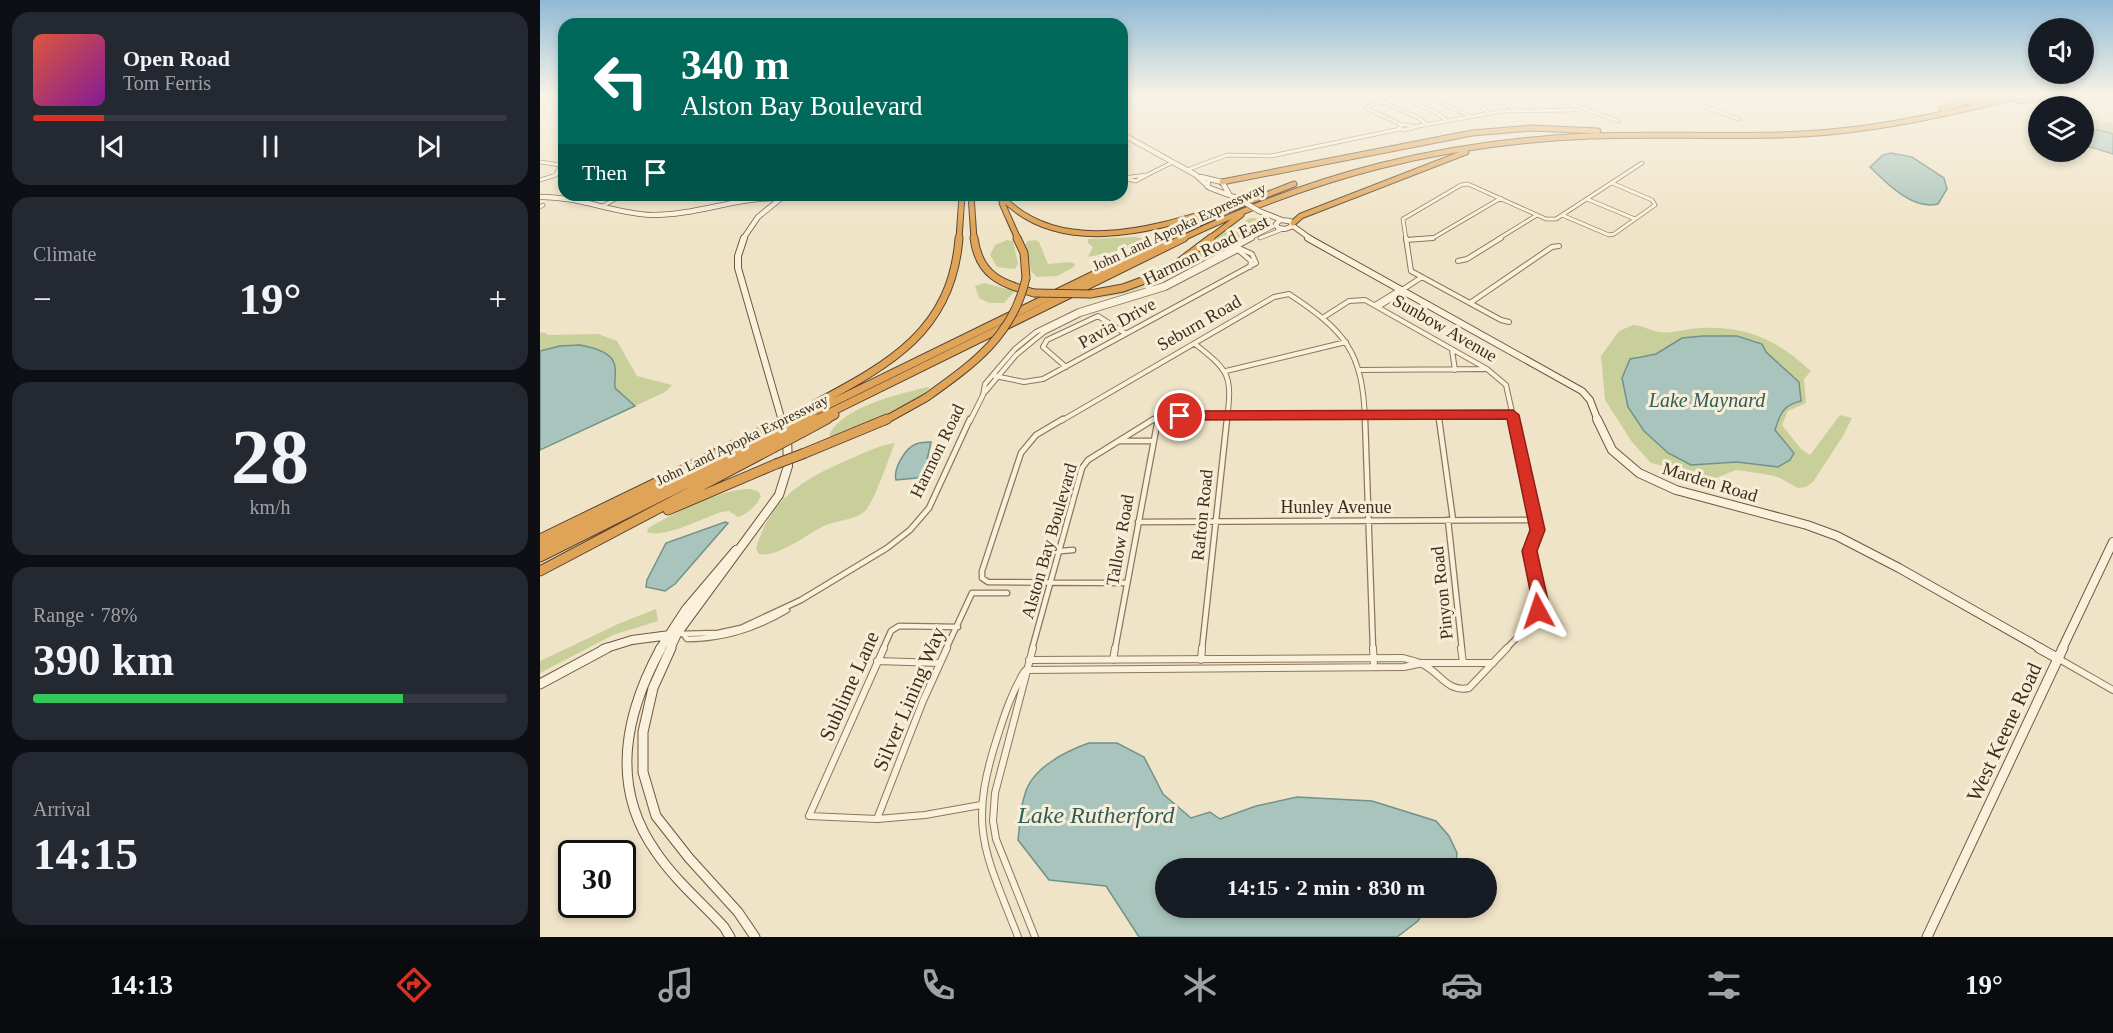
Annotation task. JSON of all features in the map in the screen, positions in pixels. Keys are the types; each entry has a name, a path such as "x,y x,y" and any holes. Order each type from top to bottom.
{"highway":[{"path":"1222,185 1444,139"},
{"name":"John Land Apopka Expressway","path":"1311,178 1380,159 1450,145 1497,139"},
{"name":"John Land Apopka Expressway","path":"540,557 770,438 1220,213 1281,188 1396,160 1525,140 1556,139"},
{"path":"1293,224 1301,216 1454,155 1525,140"},
{"name":"John Land Apopka Expressway","path":"800,423 979,340 1205,227 1301,184"},
{"path":"971,201 974,246 982,266 997,280 1034,293 1090,294 1131,286 1166,272 1238,216 1301,184"},
{"path":"1006,201 1018,213 1040,224 1070,231 1103,233 1167,225 1281,188"},
{"path":"540,539 800,423 886,362 916,337 935,315 950,289 961,201"},
{"path":"540,571 588,546 711,490 880,423 927,397 980,356 1004,330 1020,303 1026,278 1024,253 1002,201"},
{"name":"John Land Apopka Expressway","path":"540,548 770,438"},
{"path":"588,546 770,438"}],"street":[{"path":"1131,139 1191,172 1222,185 1229,194"},
{"path":"1191,172 1228,156 1280,154 1348,139"},
{"path":"540,162 558,162"},
{"path":"1128,180 1133,182 1141,180 1173,162"},
{"path":"1509,322 1411,271 1403,219 1461,185 1471,185 1553,220 1642,164"},
{"path":"540,180 556,175 558,171"},
{"path":"1191,172 1209,189 1229,194 1267,215 1293,224"},
{"path":"1207,185 1213,182"},
{"path":"1562,216 1609,235 1614,234 1655,205 1655,202 1611,183"},
{"path":"1217,190 1222,185"},
{"path":"540,197 558,197"},
{"path":"1406,240 1433,238 1500,198"},
{"path":"1587,199 1635,219"},
{"path":"579,201 635,213 660,215 735,201"},
{"path":"601,206 609,201"},
{"path":"730,937 724,927 657,852 640,826 631,798 627,758 632,715 646,673 761,521 779,495 787,477 790,447 738,268 737,257 747,230 760,214 777,201"},
{"path":"1458,261 1467,259 1537,214"},
{"path":"1267,215 1276,225 1282,220"},
{"path":"1284,229 1293,224"},
{"name":"Marden Road","path":"1293,224 1307,237"},
{"name":"Marden Road","path":"1276,225 1307,237 1582,391 1590,400 1603,435 1612,450 1639,473 1676,490 1807,525 1837,537 1899,568 2113,690"},
{"name":"Harmon Road East","path":"1239,249 1276,225"},
{"name":"Harmon Road East","path":"988,384 1029,343 1080,314 1152,293 1284,229"},
{"path":"1470,303 1552,247 1559,246"},
{"name":"Pavia Drive","path":"994,376 1034,381 1066,367 1250,267 1251,261 1239,249"},
{"path":"1377,306 1422,277"},
{"name":"Seburn Road","path":"1127,583 988,582 982,578 982,571 1021,453 1036,435 1282,294 1294,296 1324,317 1346,342 1360,370 1365,416 1370,520 1376,658 1374,667"},
{"name":"Sunbow Avenue","path":"1324,317 1354,299 1365,300 1487,369 1500,377 1506,385 1538,530 1530,551 1540,600 1538,611 1532,622 1469,688 1461,691 1452,689 1423,663"},
{"path":"1066,367 1043,347 1047,340 1098,316 1126,334"},
{"path":"1195,344 1212,356 1226,371 1346,342"},
{"path":"1452,350 1455,370"},
{"path":"1360,370 1487,369"},
{"name":"Rafton Road","path":"1200,669 1231,385 1226,371"},
{"name":"Harmon Road","path":"540,684 614,643 636,637 676,635 687,639 699,639 739,634 764,624 887,548 921,519 936,497 955,450 988,384"},
{"name":"Pinyon Road","path":"1438,415 1463,663"},
{"path":"1158,417 1513,415"},
{"name":"Alston Bay Boulevard","path":"1035,937 996,839 993,821 994,792 1082,468 1088,460 1158,417"},
{"name":"Tallow Road","path":"1111,669 1158,417"},
{"path":"1118,441 1154,441"},
{"name":"Hunley Avenue","path":"1138,522 1535,520"},
{"name":"West Keene Road","path":"1927,937 2113,542"},
{"path":"1061,551 1073,550"},
{"name":"Silver Lining Way","path":"877,819 940,663 972,593 1007,593"},
{"name":"Sublime Lane","path":"877,819 809,816 891,631 895,627 958,627"},
{"path":"676,635 660,669 648,703 642,757 647,788 656,816 689,858 738,912 755,937"},
{"path":"1029,660 1402,658 1423,663"},
{"path":"877,662 940,663"},
{"path":"1026,670 1404,667 1423,663 1494,663"},
{"name":"Alston Bay Boulevard","path":"1018,937 989,861 982,835 981,804 987,767 1013,688 1026,670"},
{"path":"987,767 1001,769"},
{"path":"877,819 925,815 981,804"}],"green space":[{"path":"1250,218 1257,218 1254,223 1264,228 1245,240 1163,280 1126,293 1085,301 1140,287 1166,276 1215,238"},
{"path":"1142,238 1144,241 1122,250 1088,257 1093,247 1088,243 1088,239"},
{"path":"1007,240 1013,241 1018,264 1015,269 997,267 990,255 995,245"},
{"path":"1036,240 1048,264 1070,262 1075,264 1074,267 1057,276 1037,277 1031,271 1025,245 1028,241"},
{"path":"984,283 1015,291 1004,303 989,303 979,298 975,286"},
{"path":"1633,325 1664,332 1718,328 1747,333 1774,343 1811,371 1804,379 1806,403 1788,411 1782,425 1801,449 1810,455 1840,415 1852,418 1813,482 1806,487 1798,488 1778,477 1764,474 1736,470 1716,478 1651,463 1632,442 1605,400 1601,356 1619,331","holes":["1682,338 1762,344 1766,352 1799,382 1791,403 1783,409 1775,430 1794,452 1778,467 1737,462 1691,465 1668,453 1644,431 1637,356 1656,354"]},
{"path":"544,332 548,335 598,334 617,341 637,376 672,385 665,392 635,406 615,388 615,364 560,346 540,351 540,333"},
{"path":"930,388 910,404 832,438 829,435 846,416 858,409 886,398"},
{"path":"895,443 877,490 865,511 852,518 826,525 784,549 759,554 756,549 762,531 770,516 791,492 804,482 834,466"},
{"path":"749,489 758,491 761,496 752,508 738,517 729,511 721,512 663,533 647,532 648,528 697,503 724,493"},
{"path":"656,609 658,621 613,635 540,673 540,661 618,624"}],"water":[{"path":"2094,139 2113,139 2113,154 2094,148"},
{"path":"1891,153 1912,157 1944,178 1947,189 1938,204 1929,205 1909,199 1900,194 1870,167 1883,155"},
{"name":"Lake Maynard","path":"1737,336 1762,344 1766,352 1799,382 1801,401 1790,405 1783,411 1775,430 1794,453 1790,460 1778,467 1737,462 1691,465 1668,453 1644,431 1628,407 1622,378 1630,359 1656,354 1682,338"},
{"path":"580,345 609,355 615,368 615,388 635,406 540,450 540,351 560,346"},
{"path":"931,442 924,474 917,478 896,480 896,470 904,454 918,443"},
{"path":"725,522 728,523 675,584 665,591 646,587 647,580 666,543"},
{"name":"Lake Rutherford","path":"1089,743 1117,743 1144,757 1163,794 1191,818 1210,812 1220,819 1256,806 1297,797 1372,801 1436,821 1449,836 1457,853 1456,858 1155,858 1155,918 1420,918 1397,937 1139,937 1106,886 1049,880 1018,840 1023,799 1029,785 1042,769 1070,751"}],"route":[{"path":"1180,416 1513,415 1538,530 1530,551 1540,600 1538,611"}]}
